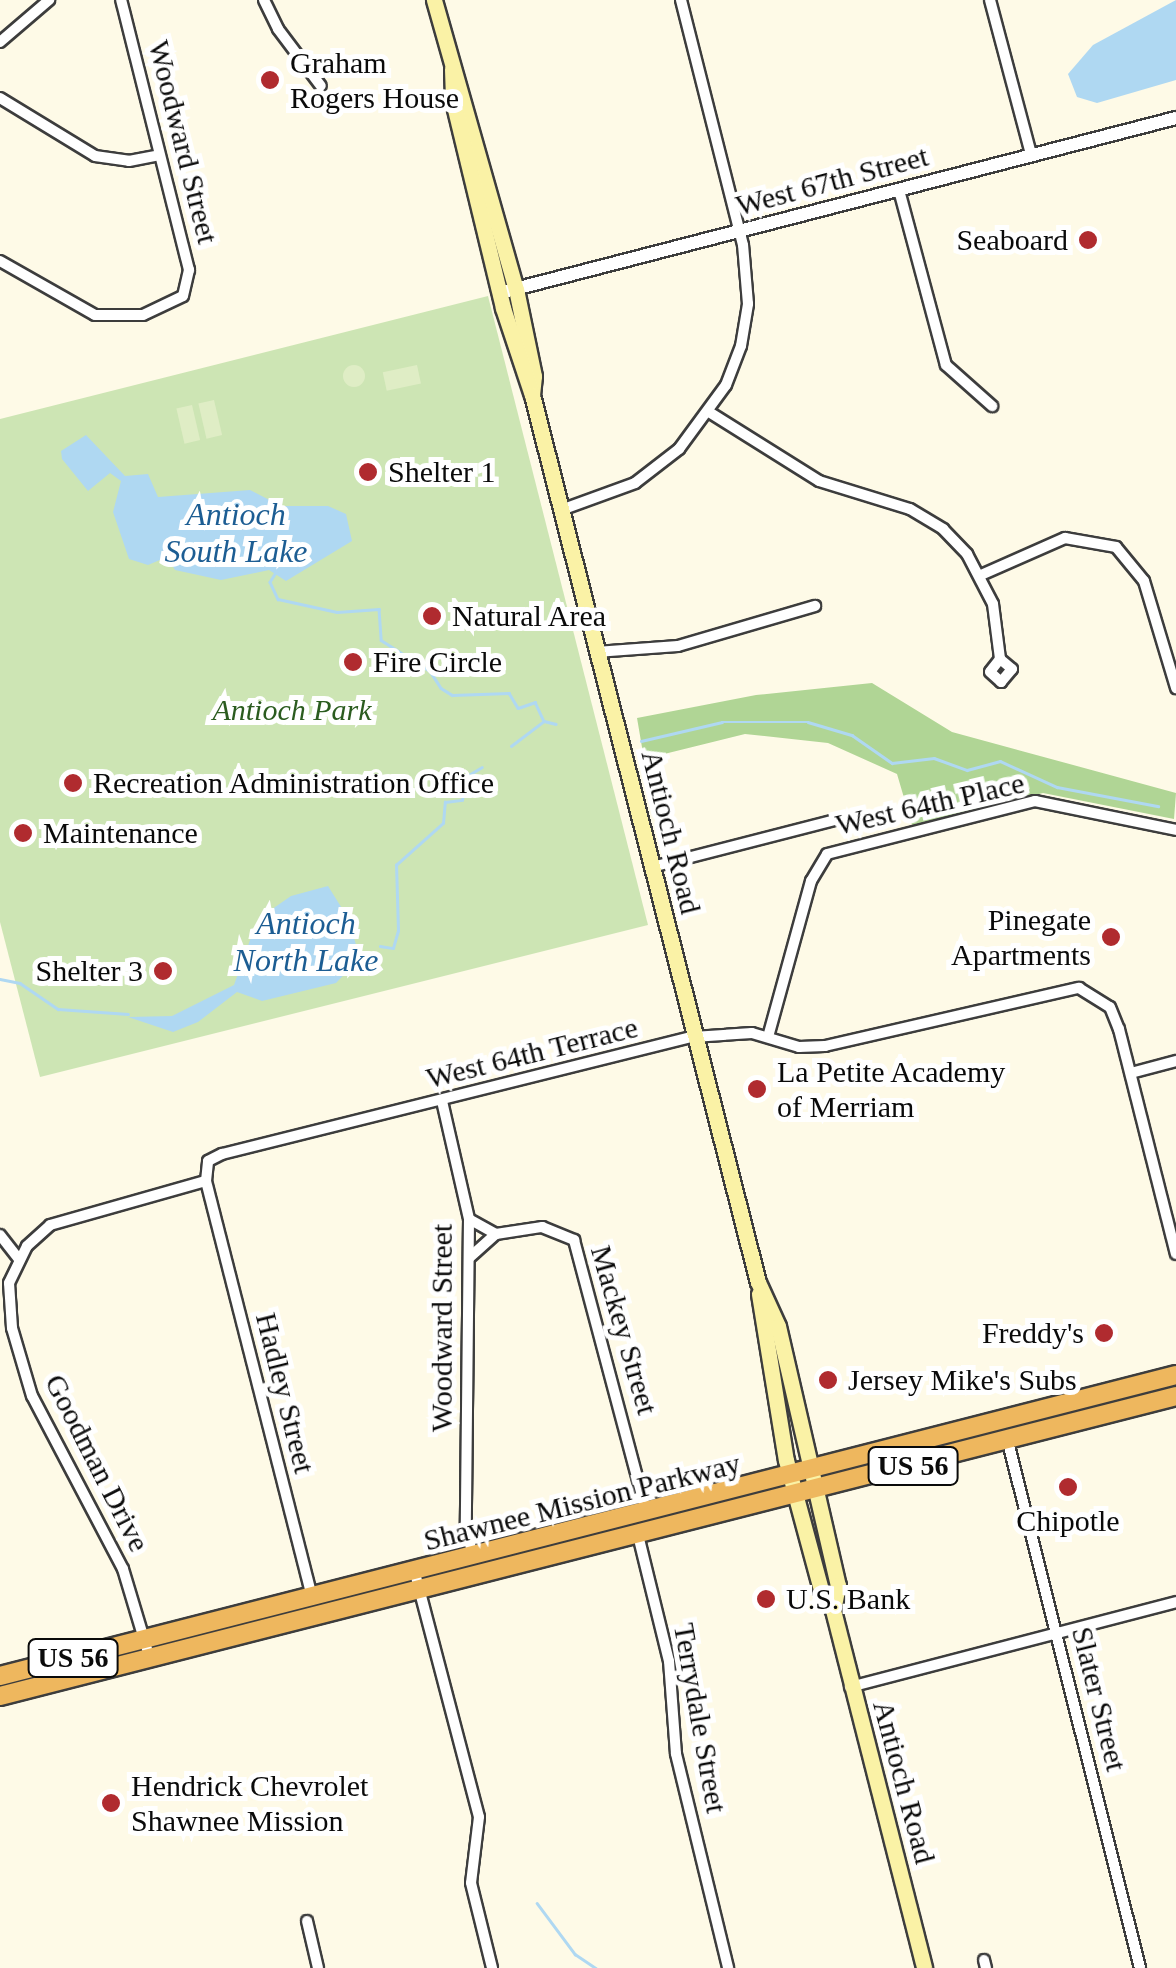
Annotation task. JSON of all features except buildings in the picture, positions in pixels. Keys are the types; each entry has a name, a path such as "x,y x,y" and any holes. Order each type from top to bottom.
{"highway":[{"name":"Shawnee Mission Parkway","path":"0,1696 148,1650 417,1582 796,1496 816,1480 1176,1375"},
{"name":"Shawnee Mission Parkway","path":"417,1582 473,1557 646,1512 791,1477 816,1480 1008,1442 1176,1396"},
{"path":"1008,1442 1066,1404"},
{"name":"Shawnee Mission Parkway","path":"0,1676 148,1650"}],"main road":[{"name":"Antioch Road","path":"434,0 758,1282 791,1477 822,1590 833,1610 924,1968"},
{"name":"Antioch Road","path":"758,1282 778,1326 816,1480 838,1585 833,1610"}],"street":[{"path":"0,42 50,0"},
{"name":"Woodward Street","path":"0,261 95,315 143,315 183,296 189,270 122,0"},
{"path":"264,0 278,29 321,86"},
{"path":"561,510 611,495 659,467 709,412 734,369 746,324 748,278 739,231 681,0"},
{"path":"990,0 1031,154"},
{"path":"0,98 95,156 129,161 159,155"},
{"name":"West 67th Street","path":"508,291 1176,118"},
{"path":"899,190 946,366 992,406"},
{"path":"709,412 819,481 929,519 960,545 980,575 999,626 1000,659"},
{"path":"980,575 1066,538 1116,547 1144,580 1176,688"},
{"path":"596,652 678,646 815,606"},
{"name":"West 64th Place","path":"768,1037 811,881 827,854 1035,801 1176,830"},
{"path":"652,866 843,818"},
{"name":"West 64th Terrace","path":"206,1181 208,1161 222,1154 693,1037 726,1032 825,1046 1048,992 1093,994 1110,1007 1131,1073"},
{"path":"1176,1061 1131,1073 1176,1254"},
{"name":"Woodward Street","path":"442,1101 468,1218 466,1528 473,1557"},
{"path":"0,1236 18,1258 61,1220 206,1181"},
{"name":"Hadley Street","path":"206,1181 316,1608"},
{"path":"468,1218 496,1234 469,1258"},
{"name":"Mackey Street","path":"496,1234 552,1228 580,1249 646,1512"},
{"name":"Goodman Drive","path":"18,1258 8,1301 22,1368 45,1426 122,1570 148,1650"},
{"name":"Slater Street","path":"1008,1442 1140,1968"},
{"name":"Terrydale Street","path":"638,1534 669,1661 676,1754 728,1968"},
{"path":"417,1582 479,1817 471,1883 492,1968"},
{"path":"850,1687 1176,1602"},
{"path":"307,1922 318,1968"}],"green space":[{"name":"Antioch Park","path":"488,296 648,925 40,1077 0,922 0,419"},
{"path":"354,365 362,368 362,384 354,387 346,384 343,376 346,368"},
{"path":"417,365 421,384 387,391 383,372"},
{"path":"214,400 222,435 207,439 198,404"},
{"path":"192,405 200,440 185,444 176,409"},
{"path":"872,683 952,732 1176,793 1174,819 1043,793 912,825 897,774 828,743 745,734 644,759 637,718 756,695"}],"water":[{"path":"1176,0 1176,80 1097,103 1077,97 1068,74 1093,45"},
{"name":"Antioch South Lake","path":"86,435 125,476 148,474 158,497 250,490 281,506 328,506 346,514 352,541 286,581 269,570 221,580 175,570 167,557 148,565 129,559 113,512 121,481 110,473 88,491 62,459 61,451"},
{"name":"Antioch North Lake","path":"328,886 348,918 360,958 336,983 262,1001 237,992 198,1022 173,1032 128,1017 172,1016 234,985 254,929 268,912 291,896"}],"waterway":[{"path":"277,571 270,582 278,599 337,612 379,609 381,640 430,671 441,688 452,695 509,693 518,708 535,702 544,721"},
{"path":"511,746 544,721 556,724"},
{"path":"641,741 722,722 808,722 852,735 892,763 934,758 967,770 1000,761 1057,787 1158,806"},
{"path":"380,946 393,948 398,931 396,865 443,823 445,802 462,800 467,776 482,767"},
{"path":"0,979 20,983 58,1009 128,1014"},
{"path":"537,1903 575,1954 596,1968"}],"place":[{"name":"Graham Rogers House","path":"270,80"},
{"name":"Seaboard","path":"1088,240"},
{"name":"Shelter 1","path":"368,472"},
{"name":"Natural Area","path":"432,616"},
{"name":"Fire Circle","path":"353,662"},
{"name":"Recreation Administration Office","path":"73,783"},
{"name":"Maintenance","path":"23,833"},
{"name":"Pinegate Apartments","path":"1111,937"},
{"name":"Shelter 3","path":"163,971"},
{"name":"La Petite Academy of Merriam","path":"757,1089"},
{"name":"Freddy's","path":"1104,1333"},
{"name":"Jersey Mike's Subs","path":"828,1380"},
{"name":"Chipotle","path":"1068,1487"},
{"name":"U.S. Bank","path":"766,1599"},
{"name":"Hendrick Chevrolet Shawnee Mission","path":"111,1803"}]}
